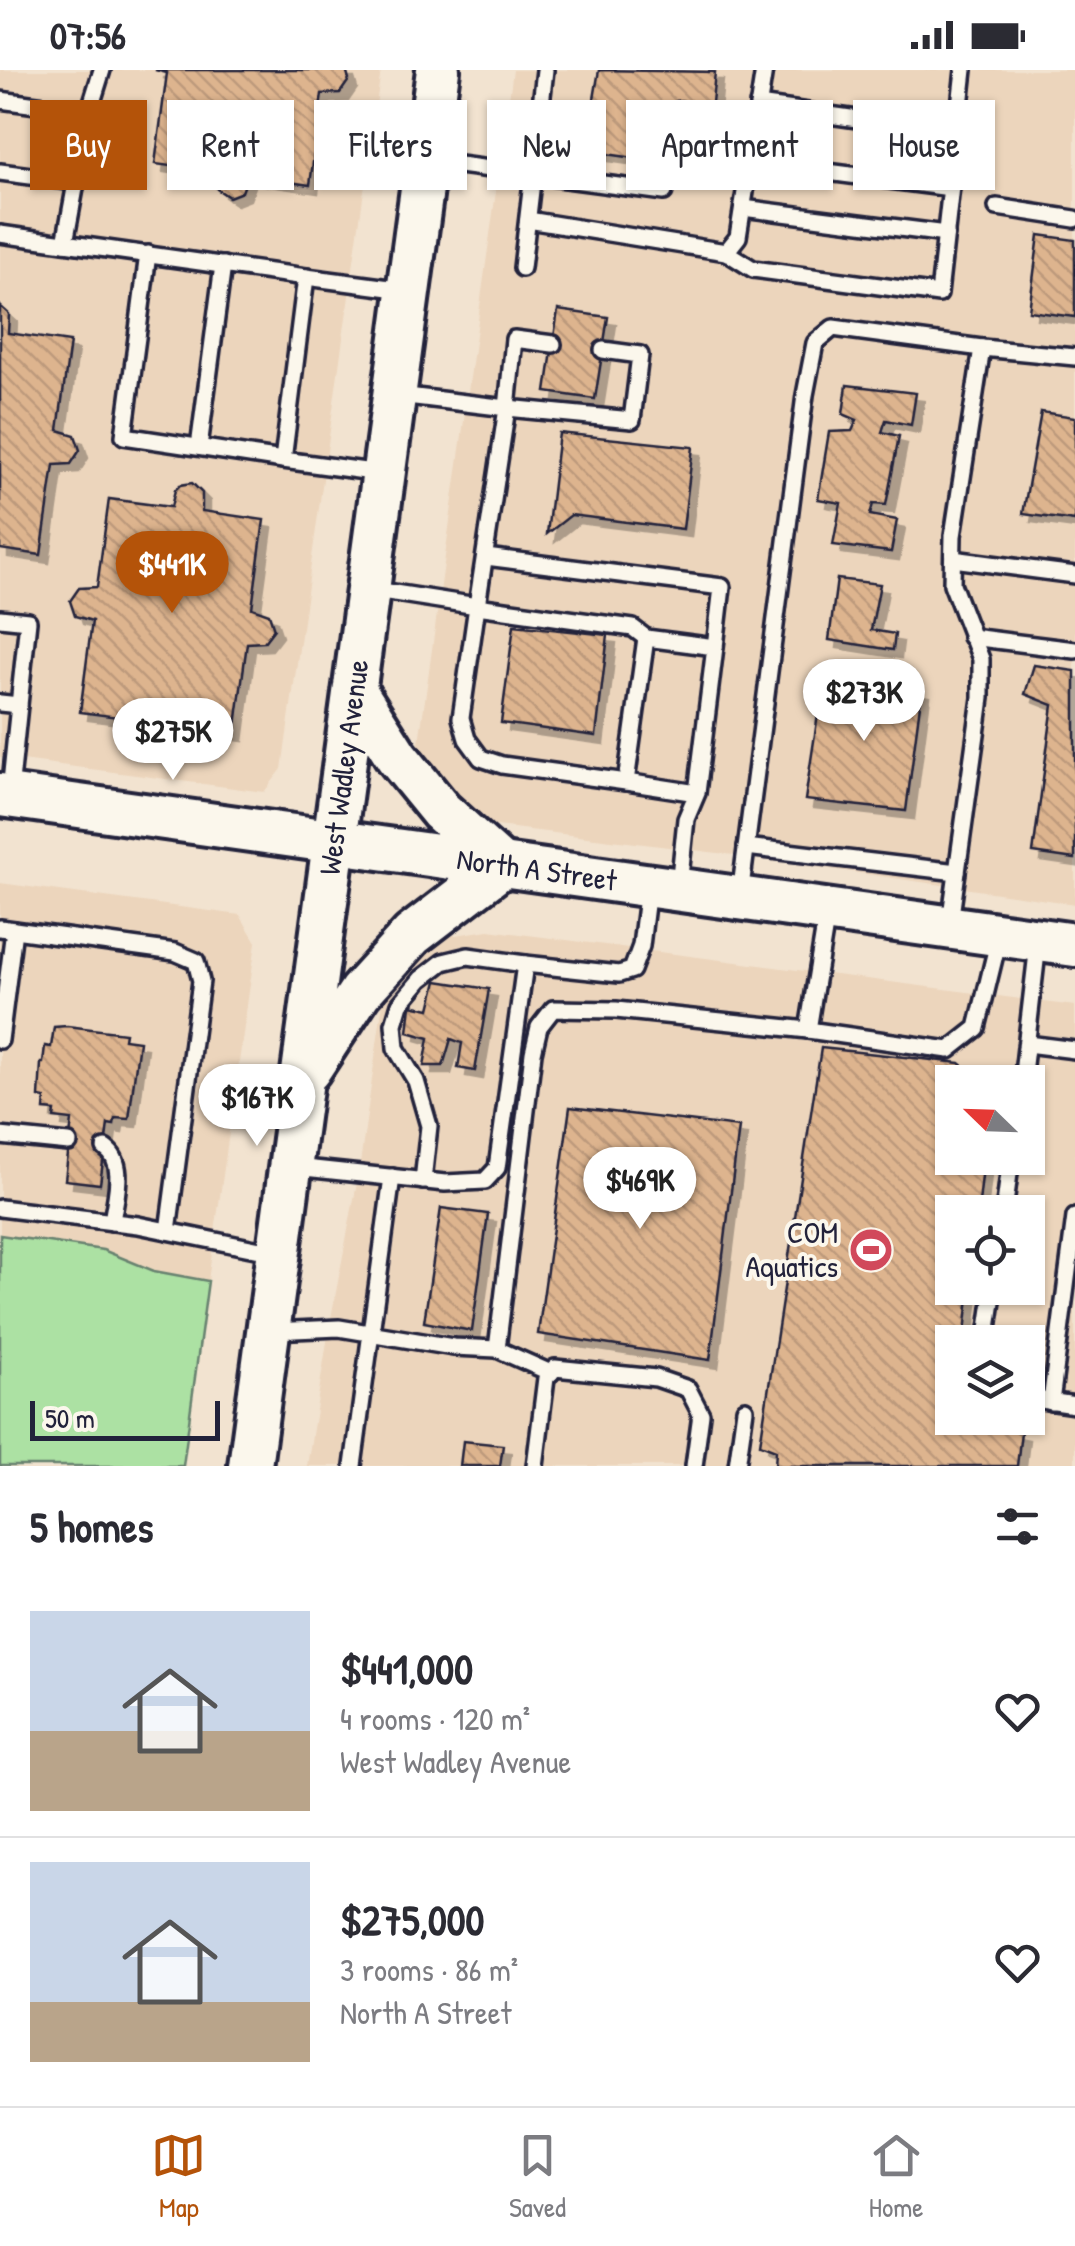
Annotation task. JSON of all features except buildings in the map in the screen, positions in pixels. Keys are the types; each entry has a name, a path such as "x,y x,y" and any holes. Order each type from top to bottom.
{"main road":[{"name":"West Wadley Avenue","path":"434,100 438,70"},
{"name":"West Wadley Avenue","path":"250,1466 422,190"},
{"path":"303,1080 360,992 412,934 502,866 441,812 397,757 355,691"},
{"name":"North A Street","path":"5,796 1038,940"}],"lane":[{"path":"92,100 102,70"},
{"path":"541,100 544,70"},
{"path":"759,100 764,70"},
{"path":"961,100 964,70"},
{"path":"0,100 30,104"},
{"path":"0,172 30,176"},
{"path":"65,243 75,190"},
{"path":"522,268 533,190"},
{"path":"726,252 738,237 746,190"},
{"path":"528,220 726,252 752,268 940,294 951,190"},
{"path":"743,208 946,234"},
{"path":"997,208 1075,219"},
{"path":"0,234 408,290"},
{"path":"148,254 124,436 384,474"},
{"path":"199,447 223,265"},
{"path":"283,460 306,277"},
{"path":"739,898 814,343 834,328 1075,357"},
{"path":"553,344 514,339 461,718 467,738 482,758 502,765 697,793"},
{"path":"949,927 982,698 982,659 952,584 953,536 982,348"},
{"path":"395,394 632,420 640,355 602,350"},
{"path":"422,1181 428,1126 416,1081 396,1048 394,1024 400,1004 421,978 444,962 468,956 619,974 632,970 697,793 722,587 486,556"},
{"path":"953,559 1075,575"},
{"path":"369,589 633,628 646,638 714,647"},
{"path":"0,618 28,622 5,796"},
{"path":"971,637 1075,650"},
{"path":"626,782 646,638"},
{"path":"0,703 19,706"},
{"path":"746,847 957,872"},
{"path":"808,1030 828,910"},
{"path":"0,1040 7,929 175,952 196,961 201,981 168,1231"},
{"path":"496,1349 533,1053 540,1027 554,1009 616,1010 808,1030 949,1050 978,1028 1038,940"},
{"path":"1024,1065 1038,940"},
{"path":"291,1167 422,1181 486,1181 497,1168 524,964"},
{"path":"1027,1044 1075,1050"},
{"path":"0,1136 69,1143"},
{"path":"105,1148 112,1152 118,1166 112,1222"},
{"path":"354,1466 392,1178"},
{"path":"0,1208 168,1231 279,1254"},
{"path":"1051,1402 1075,1216"},
{"path":"268,1331 339,1328 453,1347 496,1349 550,1373"},
{"path":"535,1466 546,1378 555,1368 656,1378 688,1389 701,1414 694,1466"},
{"path":"1045,1401 1075,1405"},
{"path":"737,1466 745,1409"}],"shaded area":[{"path":"0,70 381,70 377,100 314,100 314,190 364,190 282,769 264,792 0,757"},
{"path":"513,70 1075,70 1075,904 734,855 489,825 455,805 416,764 496,190 606,190 606,100 509,100"},
{"path":"0,883 240,915 256,942 208,1281 154,1271 103,1250 0,1235"},
{"path":"489,930 1075,1006 1075,1466 307,1466 358,1178 385,987 442,937"}],"green space":[{"path":"0,1235 103,1250 154,1271 208,1281 183,1466 0,1466"}],"place":[{"name":"COM Aquatics","path":"871,1250"}]}
